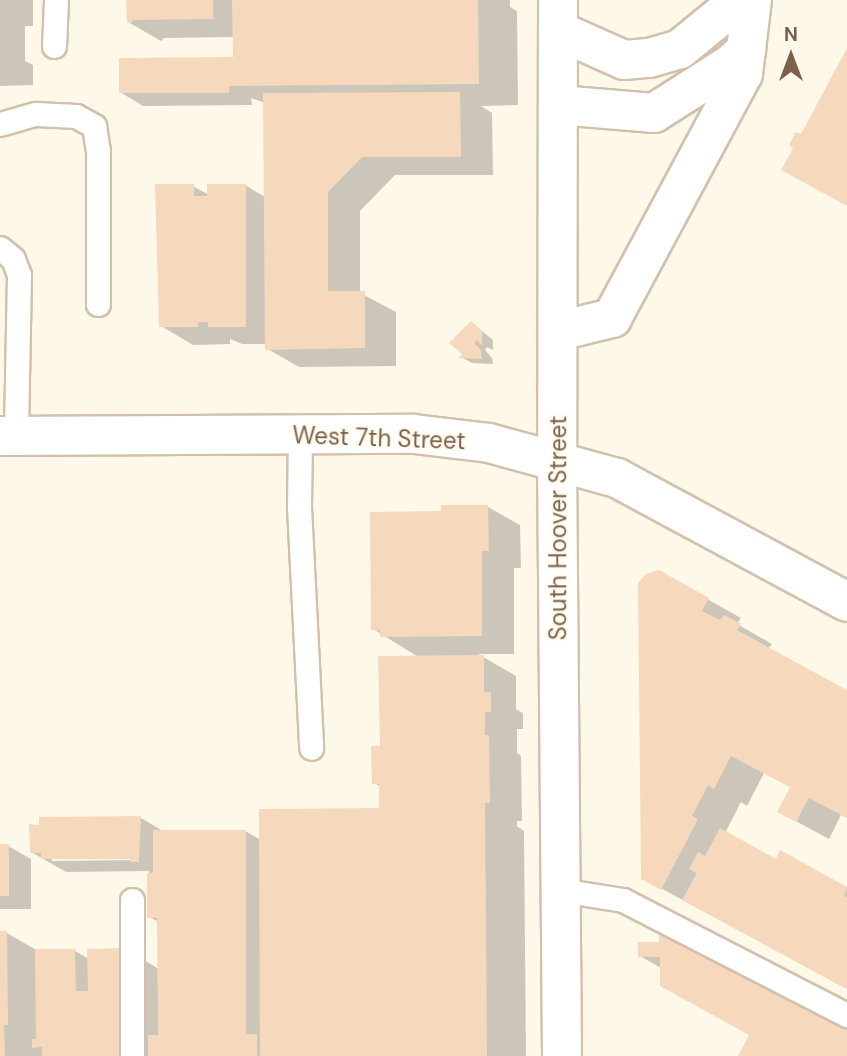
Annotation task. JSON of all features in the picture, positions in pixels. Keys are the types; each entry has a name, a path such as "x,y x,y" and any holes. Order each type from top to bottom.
{"street":[{"path":"558,15 624,60 649,58 680,49 740,0"},
{"path":"559,331 612,318 743,74 752,0"},
{"name":"South Hoover Street","path":"558,15 557,459 562,1056"},
{"path":"559,105 654,113 731,64 746,50"},
{"name":"West 7th Street","path":"8,436 414,434 489,443 557,459 631,484 847,602"}],"lane":[{"path":"54,46 56,0"},
{"path":"0,124 37,114 76,116 94,126 98,150 98,304"},
{"path":"0,248 13,259 19,275 8,436"},
{"path":"300,435 299,507 311,748"},
{"path":"560,890 623,900 847,1015"},
{"path":"132,900 132,1056"}],"building":[{"path":"126,0 213,0 213,19 132,20 132,23 127,23"},
{"path":"232,0 478,0 479,84 229,86 229,93 119,93 119,58 233,57"},
{"path":"847,48 847,206 781,170 793,148 789,145 796,132 801,134"},
{"path":"460,92 461,157 362,157 328,192 328,291 365,291 365,348 265,350 263,93"},
{"path":"155,184 194,184 194,196 207,196 207,184 246,184 246,327 208,327 208,322 198,322 198,327 159,327"},
{"path":"471,321 482,331 482,346 477,340 474,343 481,350 482,359 459,358 462,354 449,343"},
{"path":"441,505 488,505 489,551 482,551 482,636 380,637 380,631 371,630 370,512 441,511"},
{"path":"659,570 709,598 702,611 720,620 724,615 741,624 737,630 847,690 847,818 809,798 796,822 777,812 790,787 731,756 714,789 708,785 692,816 698,819 661,890 641,879 638,583 646,574"},
{"path":"484,655 484,692 491,692 491,712 485,712 485,735 489,735 490,803 485,803 487,1056 260,1056 259,809 379,808 379,784 372,784 371,746 380,746 378,656"},
{"path":"141,816 139,862 130,862 130,859 41,859 41,853 30,853 29,824 39,825 39,817"},
{"path":"720,828 776,859 780,850 847,887 844,896 847,897 847,989 682,900 697,873 689,869 698,852 705,856"},
{"path":"153,830 246,830 246,1034 257,1034 257,1056 148,1056 148,1035 158,1035 157,918 147,918 147,873 153,873"},
{"path":"0,844 9,844 9,896 0,896"},
{"path":"659,925 847,1027 847,1056 738,1056 749,1035 660,986 660,957 638,957 638,942 659,942"},
{"path":"0,931 7,931 8,1025 4,1025 5,1056 0,1056"},
{"path":"127,948 122,1056 42,1056 42,1047 32,1048 32,1039 36,1039 35,949 75,949 76,991 88,991 87,949"}]}
